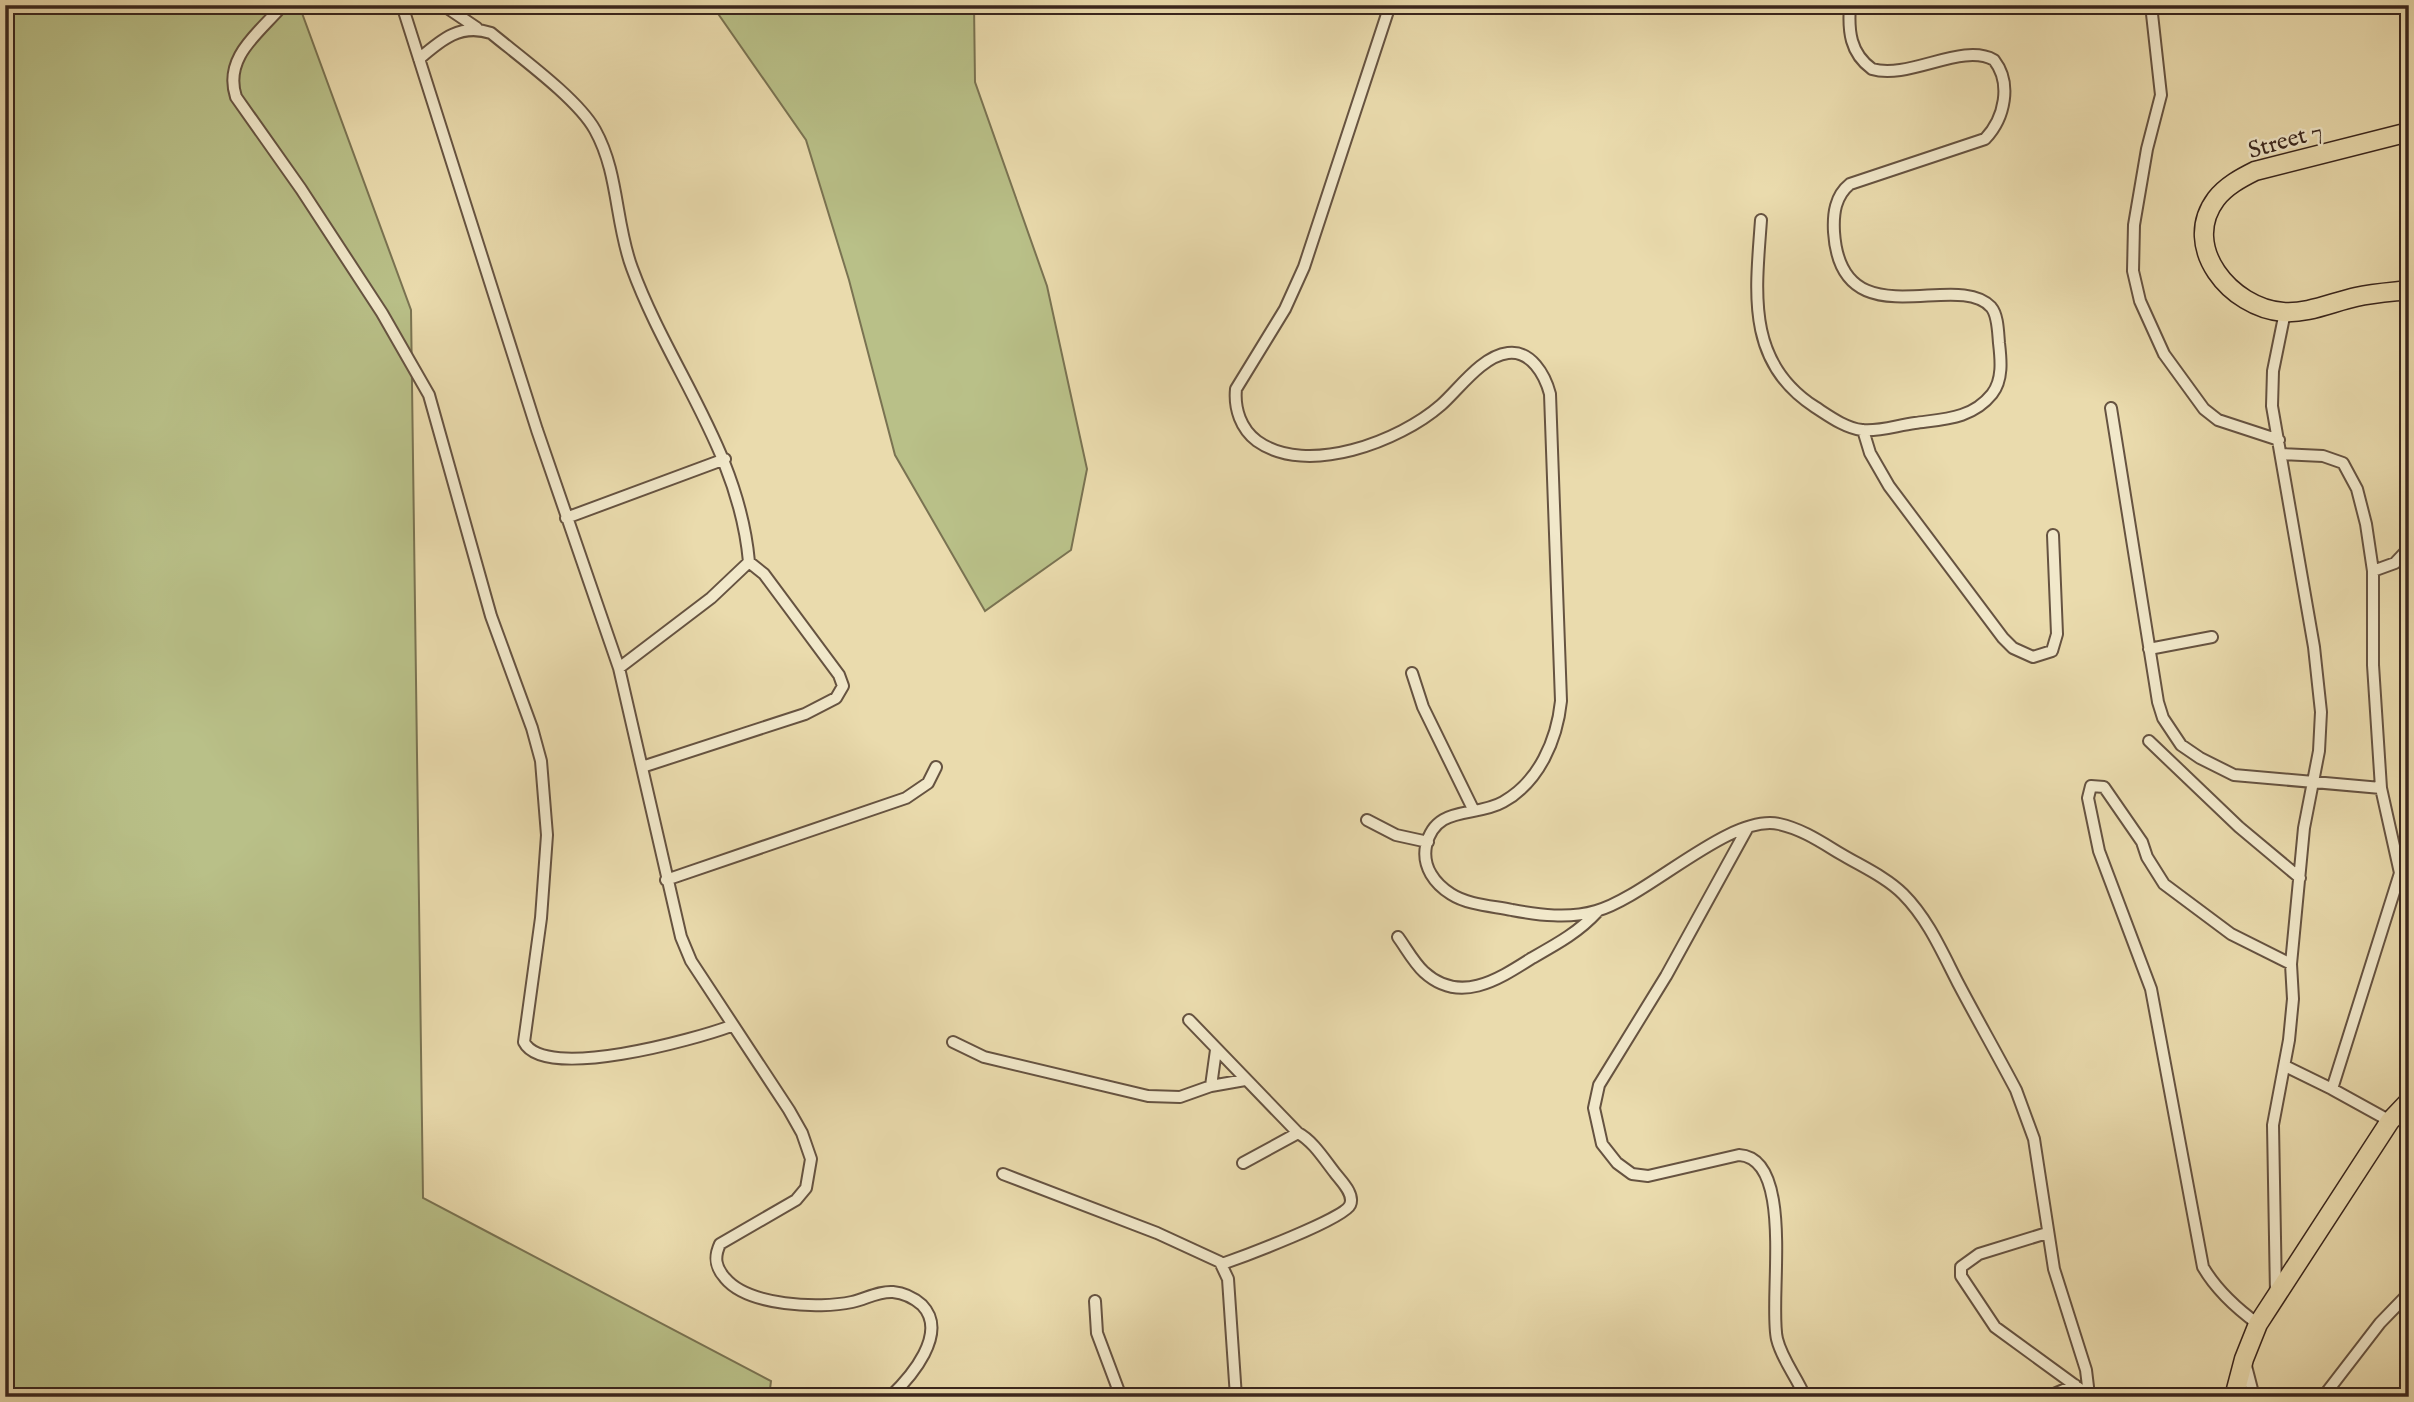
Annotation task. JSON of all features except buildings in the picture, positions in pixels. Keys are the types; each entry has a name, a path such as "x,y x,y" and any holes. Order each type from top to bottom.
{"main road":[{"name":"Street 7","path":"2409,132 2255,171 2234,182 2217,197 2207,215 2203,236 2211,264 2228,288 2247,302 2285,312 2409,290"},
{"path":"2234,1397 2244,1359 2258,1324 2390,1121 2409,1101"}],"street":[{"path":"283,5 237,57 232,70 236,97 301,189 382,313 429,395 491,616 541,761 547,835 546,874 524,1042 530,1051 539,1057 562,1058 664,1048 731,1026"},
{"path":"402,5 566,518 619,668 681,937 691,961 731,1026 802,1133 811,1159 806,1188 796,1200 720,1244 715,1259 718,1270 741,1291 780,1302 837,1304 883,1292 907,1295 918,1301 929,1317 928,1345 908,1378 890,1397"},
{"path":"443,5 477,28 491,33 565,95 594,129 609,159 631,265 646,303 725,459 745,527 749,562"},
{"path":"1390,5 1304,267 1285,309 1236,389 1235,403 1248,432 1272,450 1311,456 1334,454 1406,430 1440,405 1488,362 1499,356 1516,354 1540,369 1549,394 1561,701 1559,720 1550,748 1523,785 1501,803 1444,818 1435,826 1428,842 1426,863 1435,881 1458,898 1524,912 1560,915 1598,911 1625,900 1748,827 1770,822 1809,834 1901,892 1918,912 2016,1090 2034,1139 2047,1233 2064,1307 2087,1370 2090,1396"},
{"path":"1761,220 1757,307 1767,352 1797,395 1840,422 1863,430 1960,417 1977,409 1996,388 2000,370 1999,339 1993,310 1975,299 1954,296 1891,297 1858,285 1844,268 1837,250 1833,225 1837,201 1845,188 1860,179 1985,139 1999,119 2005,80 1994,60 1979,55 1896,71 1872,69 1855,52 1850,33 1850,5"},
{"path":"2151,5 2161,95 2147,149 2134,225 2133,271 2140,301 2164,354 2204,409 2218,419 2279,440"},
{"path":"419,60 446,37 477,28"},
{"path":"2276,1294 2272,1145 2275,1108 2285,1066 2293,999 2291,964 2304,828 2314,780 2321,712 2314,646 2274,420 2272,387 2275,352 2285,312"},
{"path":"2111,408 2163,718 2181,744 2200,758 2234,775 2381,788"},
{"path":"1863,430 1870,453 1889,486 2003,638 2013,648 2033,657 2052,651 2057,634 2053,535"},
{"path":"2281,454 2332,458 2346,466 2357,488 2367,524 2373,571 2373,665 2381,788 2404,876 2332,1089"},
{"path":"566,518 725,459"},
{"path":"2373,571 2395,563 2409,548"},
{"path":"619,668 703,604 749,562"},
{"path":"642,767 805,714 833,700 841,691 843,686 839,675 760,568 749,562"},
{"path":"2150,649 2212,636"},
{"path":"1412,673 1423,707 1473,809"},
{"path":"2149,741 2239,827 2300,878"},
{"path":"666,880 906,798 923,788 936,767"},
{"path":"2258,1324 2237,1309 2211,1281 2203,1267 2151,989 2099,851 2088,798 2091,786 2104,787 2142,842 2147,857 2164,884 2231,934 2291,964"},
{"path":"1367,820 1396,835 1428,842"},
{"path":"1748,827 1666,976 1598,1084 1594,1108 1602,1144 1617,1163 1632,1174 1648,1176 1739,1155 1747,1156 1758,1165 1770,1187 1777,1225 1776,1337 1805,1397"},
{"path":"1398,937 1423,972 1439,983 1456,988 1478,988 1581,930 1598,911"},
{"path":"1189,1020 1245,1080 1312,1144 1350,1194 1350,1206 1326,1222 1222,1264"},
{"path":"953,1042 984,1057 1148,1096 1180,1097 1211,1086 1245,1080"},
{"path":"1211,1086 1216,1050"},
{"path":"2285,1066 2390,1121"},
{"path":"1243,1163 1298,1133"},
{"path":"1003,1174 1146,1228 1210,1255 1222,1264 1227,1279 1236,1397"},
{"path":"2047,1233 1979,1254 1966,1261 1960,1270 1969,1290 1995,1327 2090,1396"},
{"path":"2323,1397 2380,1323 2409,1293"},
{"path":"1095,1301 1097,1333 1121,1397"},
{"path":"2244,1359 2254,1397"},
{"path":"2047,1397 2075,1385"}],"green space":[{"path":"5,5 299,5 411,310 423,1198 771,1381 769,1397 24,1397 5,1379"},
{"path":"712,5 974,5 975,82 1047,286 1087,469 1071,550 985,611 895,455 849,280 806,140"}]}
